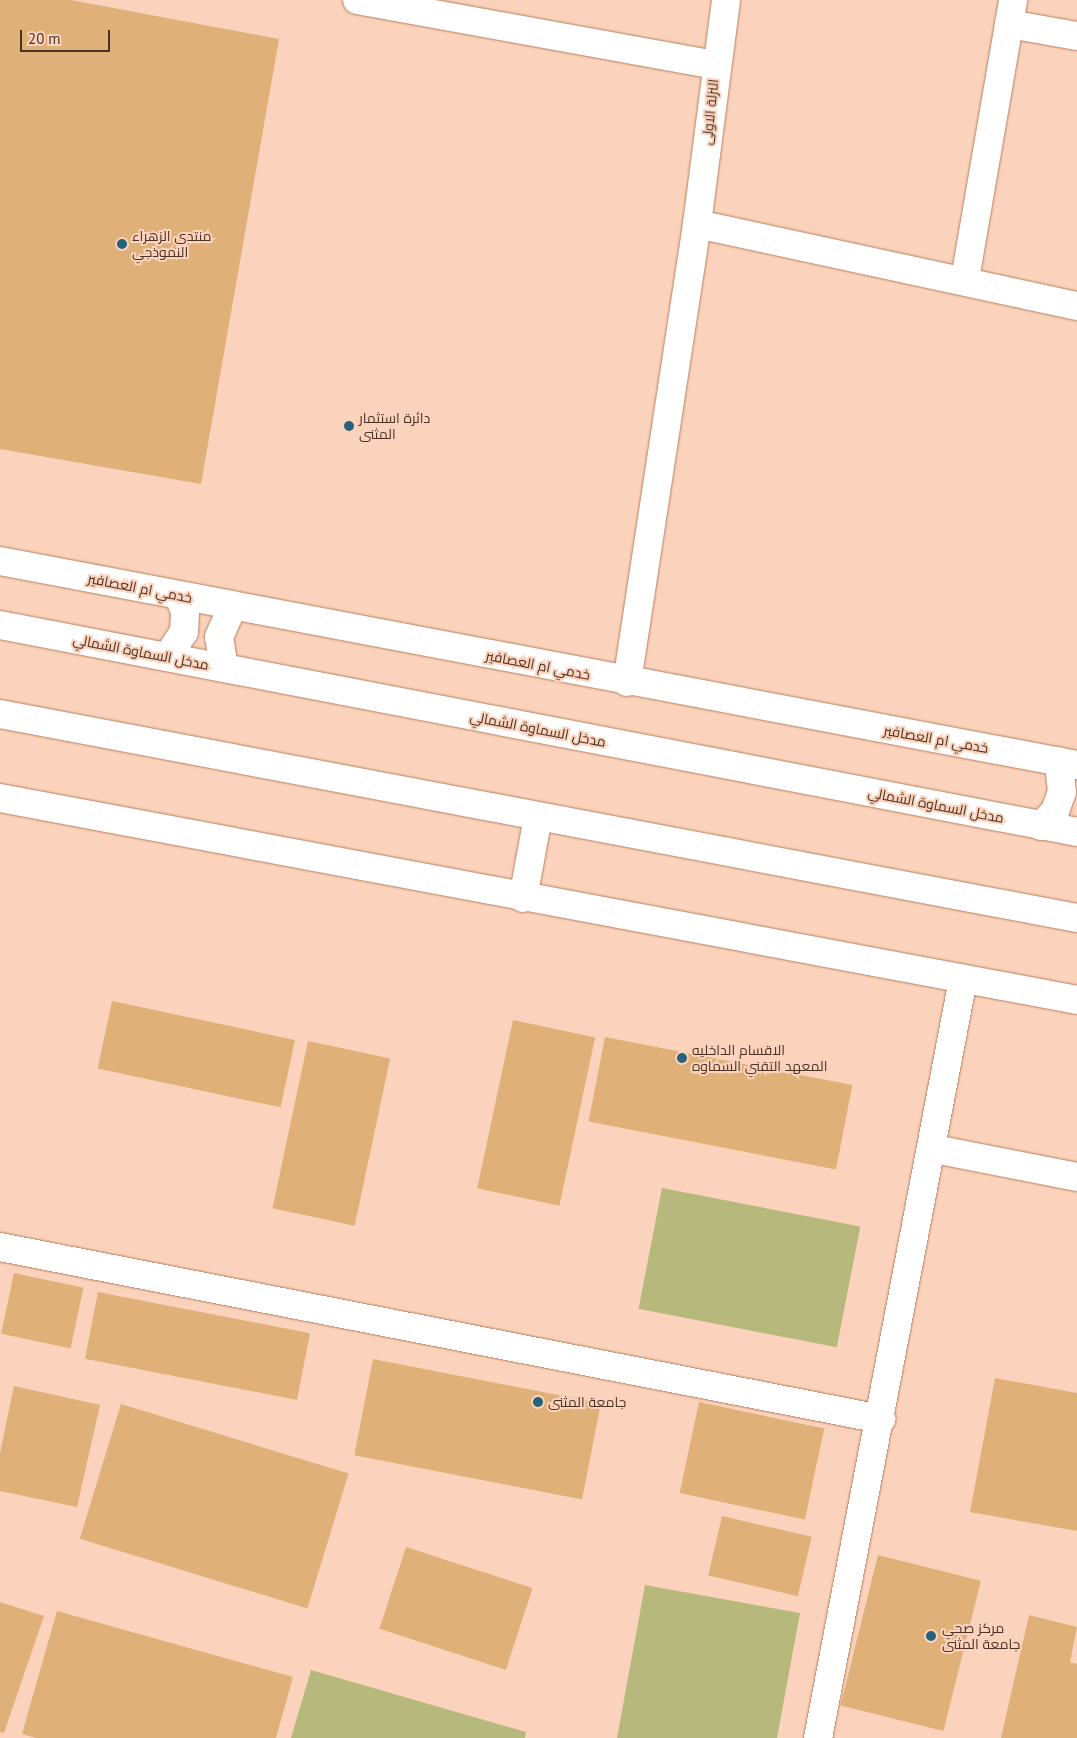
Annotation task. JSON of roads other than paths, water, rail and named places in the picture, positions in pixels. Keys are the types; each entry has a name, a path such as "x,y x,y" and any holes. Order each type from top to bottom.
{"main road":[{"path":"357,0 715,65"},
{"name":"النزلة الاولى","path":"627,682 698,224 715,65 726,0"},
{"path":"965,280 1011,12 1077,36"},
{"path":"698,224 965,280 1077,306"},
{"name":"خدمي ام العصافير","path":"0,561 205,607 627,682 1069,770"},
{"path":"167,656 180,642 205,607"},
{"path":"205,607 224,668"},
{"name":"مدخل السماوة الشمالي","path":"0,625 1077,832"},
{"path":"0,714 1077,918"},
{"path":"1041,826 1060,802 1069,770"},
{"path":"0,798 523,898 1077,1000"},
{"path":"523,898 538,817"},
{"path":"818,1738 934,1149 963,979"},
{"path":"934,1149 1077,1177"},
{"path":"0,1247 881,1419"}],"place":[{"name":"منتدى الزهراء النموذجي","path":"122,244"},
{"name":"دائرة استثمار المثنى","path":"349,426"},
{"name":"الاقسام الداخليه المعهد التقني السماوه","path":"682,1058"},
{"name":"جامعة المثنى","path":"538,1402"},
{"name":"مركز صحي جامعة المثنى","path":"931,1636"}]}
